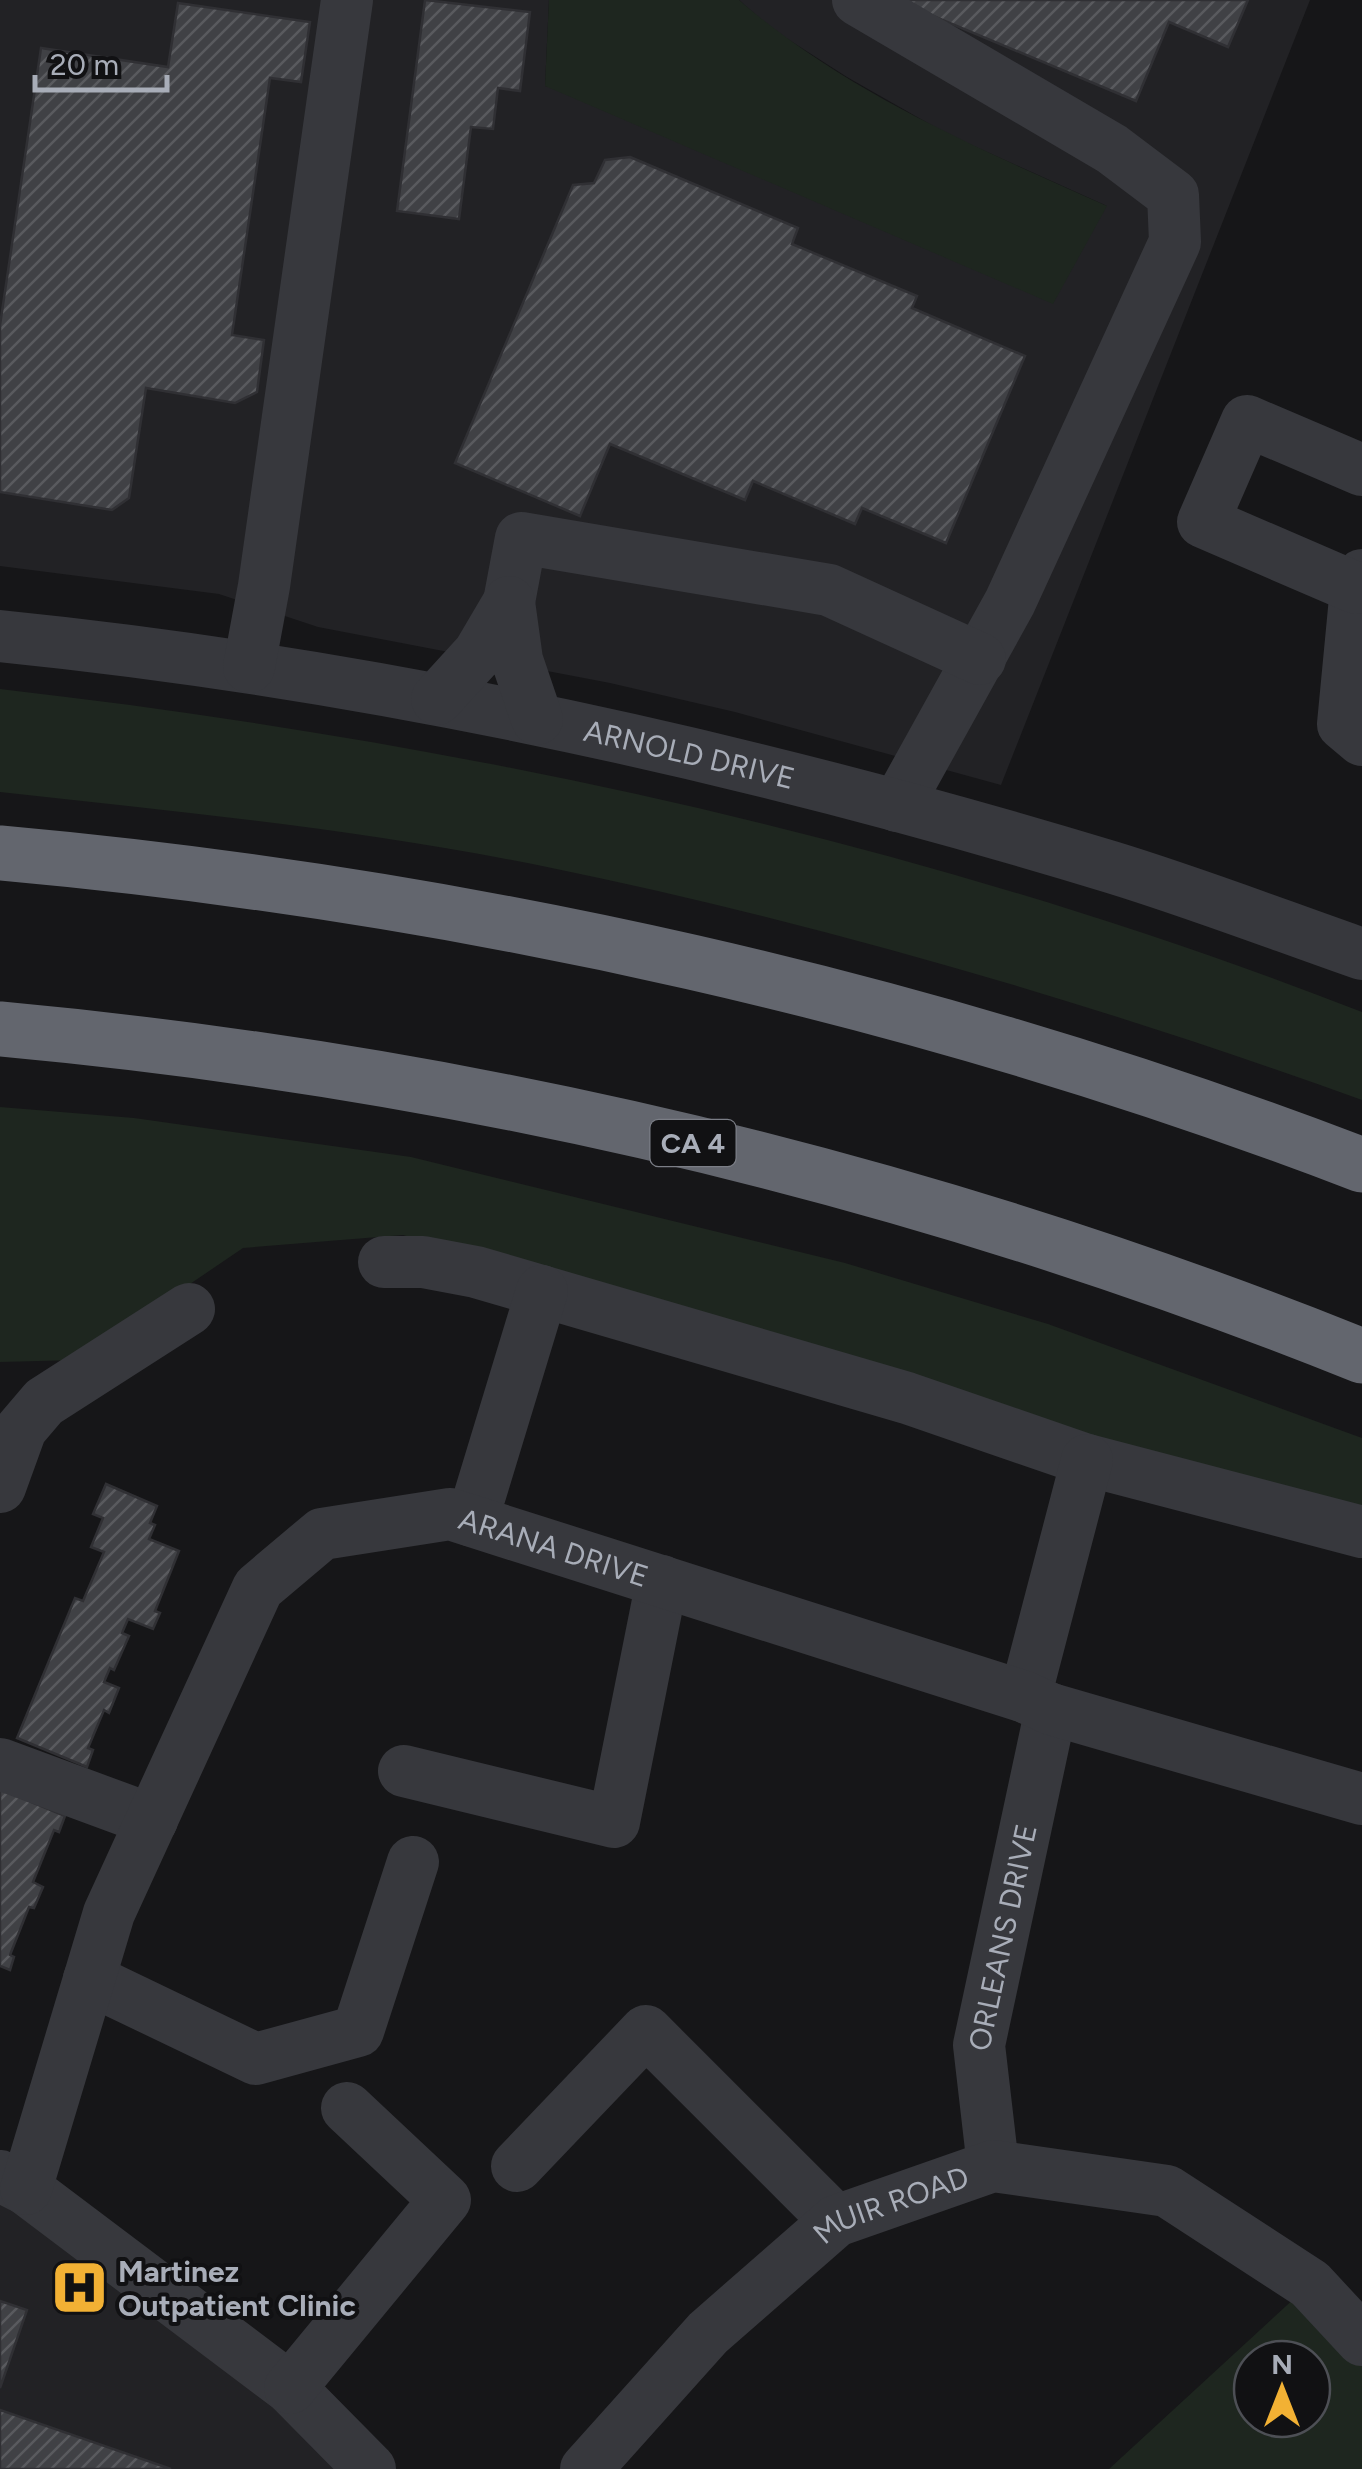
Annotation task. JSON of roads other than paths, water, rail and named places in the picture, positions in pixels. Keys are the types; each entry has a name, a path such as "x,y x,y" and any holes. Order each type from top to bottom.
{"highway":[{"path":"0,853 350,896 672,958 854,1002 1041,1055 1362,1165"},
{"name":"CA 4","path":"0,1029 344,1071 672,1138 869,1188 1065,1247 1362,1356"}],"street":[{"path":"248,667 264,586 346,0"},
{"path":"858,0 1112,149 1173,195 1175,242 1010,602 898,806"},
{"path":"1362,470 1247,421 1203,522 1359,582 1343,724 1362,740"},
{"path":"537,719 517,660 509,602 521,538 829,590 980,659"},
{"path":"436,700 479,653 509,602"},
{"name":"ARNOLD DRIVE","path":"0,636 248,667 537,719 718,759 1114,868 1362,954"},
{"path":"384,1262 423,1262 476,1272 906,1398 1087,1460 1362,1532"},
{"path":"472,1522 542,1291"},
{"path":"0,1487 21,1429 44,1402 189,1309"},
{"name":"ORLEANS DRIVE","path":"993,2166 979,2045 1038,1703 1087,1460"},
{"name":"ARANA DRIVE","path":"13,2183 90,1979 109,1913 258,1588 322,1534 450,1514 1038,1703 1362,1799"},
{"path":"404,1772 614,1822 662,1581"},
{"path":"0,1764 152,1820"},
{"path":"90,1979 256,2059 358,2031 413,1862"},
{"path":"517,2166 646,2031 836,2221"},
{"path":"290,2388 445,2200 346,2108"},
{"name":"MUIR ROAD","path":"586,2469 708,2332 836,2221 993,2166 1167,2191 1310,2284 1362,2340"},
{"path":"13,2183 290,2388 370,2469"}],"place":[{"name":"Martinez Outpatient Clinic","path":"79,2288"}]}
